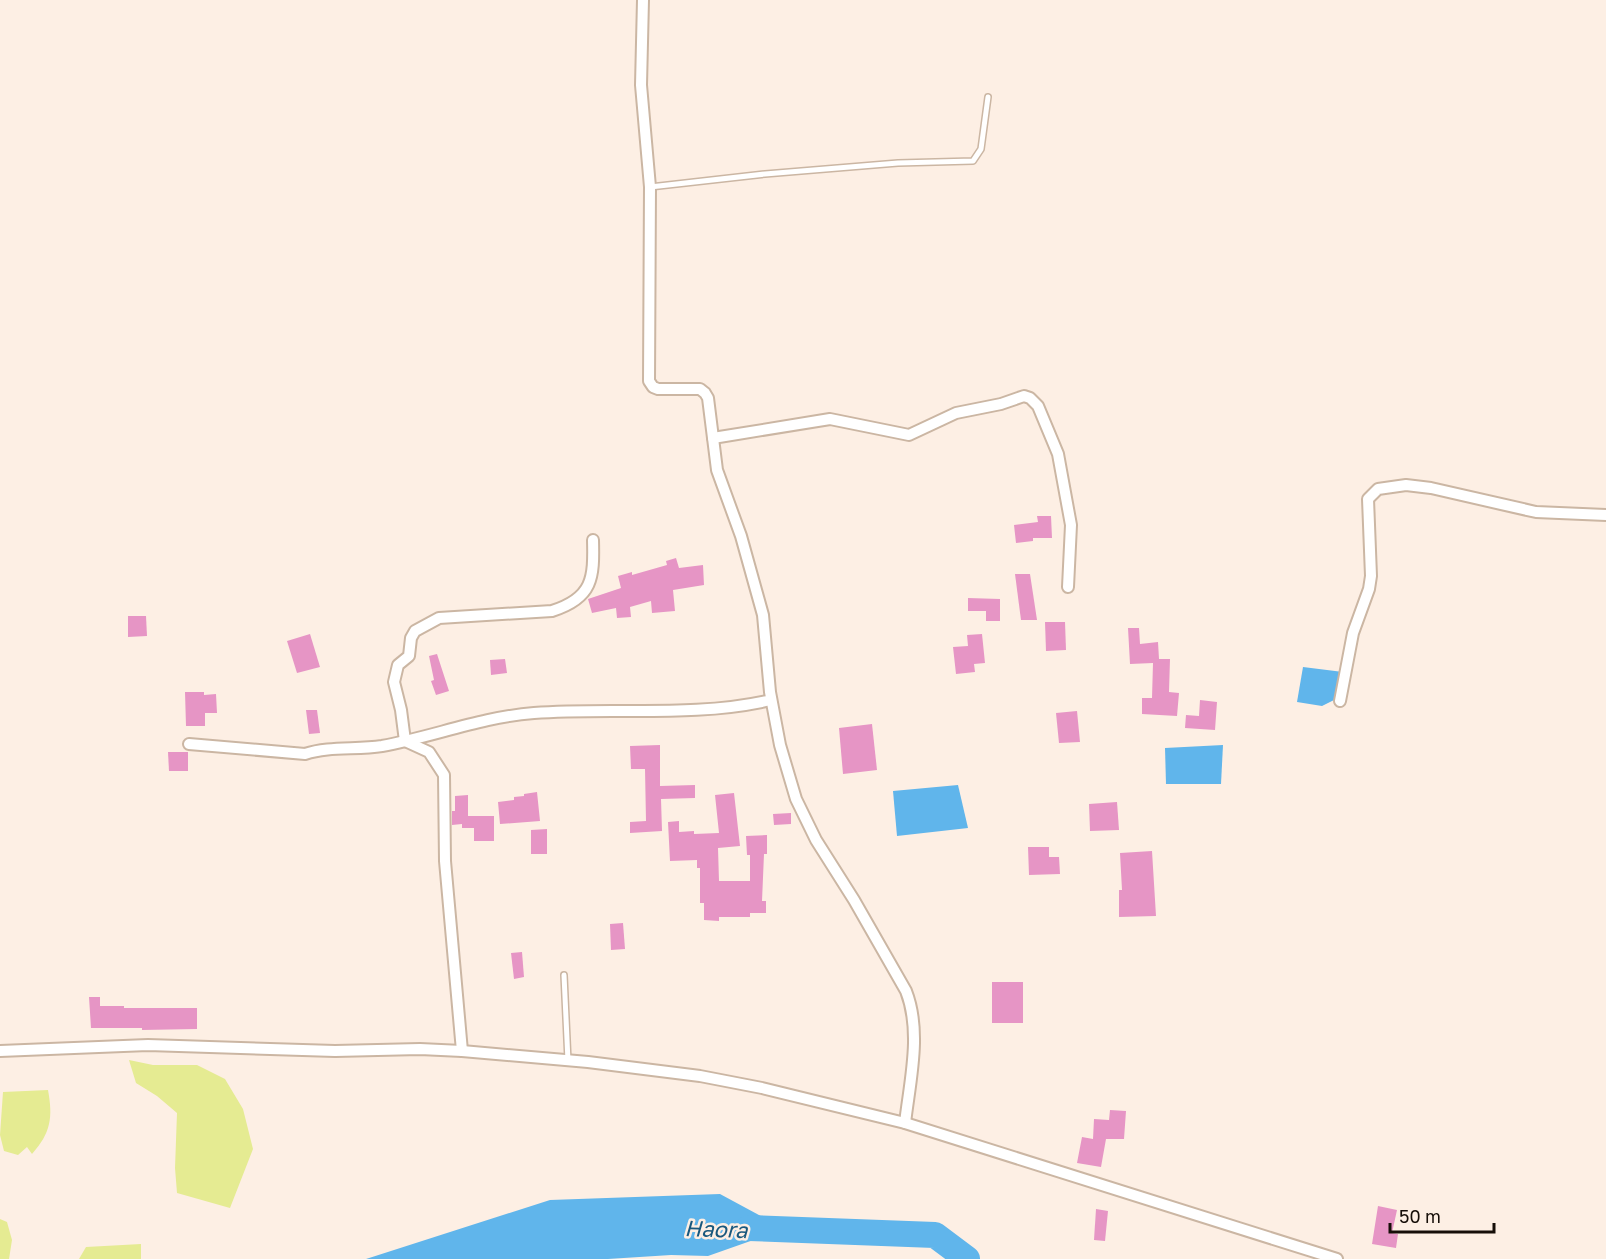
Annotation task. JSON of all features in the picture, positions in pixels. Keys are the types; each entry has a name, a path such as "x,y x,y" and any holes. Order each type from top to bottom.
{"street":[{"path":"643,0 641,85 650,188 649,381 653,387 658,389 700,389 705,393 717,470 741,536 762,615 771,700 780,745 796,799 816,840 854,900 906,991 912,1007 915,1024 905,1123"},
{"path":"713,438 830,419 909,435 956,413 1001,404 1024,396 1030,398 1038,406 1058,454 1071,516 1068,587"},
{"path":"1340,701 1353,633 1369,589 1371,576 1368,499 1378,489 1406,485 1431,488 1536,512 1606,515"},
{"path":"405,741 394,682 398,665 409,656 411,638 415,631 439,618 552,611 567,607 590,583 594,567 593,540"},
{"path":"189,744 304,754 316,750 366,748 499,718 533,713 692,711 750,705 771,700"},
{"path":"405,741 429,752 444,775 445,861 462,1051"},
{"path":"0,1051 148,1045 334,1051 420,1049 568,1061 700,1077 752,1086 905,1123 1336,1259"}],"lane":[{"path":"650,188 765,174 898,163 973,161 981,149 988,98"},
{"path":"564,975 568,1061"}],"green space":[{"path":"129,1060 153,1065 197,1065 225,1079 243,1109 253,1149 230,1208 177,1193 175,1168 177,1113 157,1096 136,1083"},
{"path":"48,1090 49,1124 38,1146 32,1154 27,1147 18,1155 4,1151 0,1135 3,1092"},
{"path":"0,1219 7,1222 12,1240 9,1259 0,1259"},
{"path":"141,1244 141,1259 79,1259 86,1247"}],"water":[{"path":"1303,667 1343,672 1336,699 1322,706 1297,702"},
{"path":"1223,745 1221,784 1166,784 1165,748"},
{"path":"958,785 968,828 897,836 893,791"},
{"path":"720,1194 785,1229 708,1256 671,1255 608,1259 366,1259 550,1200"}],"building":[{"path":"1037,516 1051,516 1052,538 1033,538 1033,541 1016,543 1014,525 1038,522"},
{"path":"676,558 679,568 703,565 704,585 673,590 675,611 652,613 651,601 630,607 631,617 617,618 616,608 592,613 588,599 621,588 618,576 632,572 632,575 667,565 666,561"},
{"path":"1015,574 1030,574 1037,620 1021,620"},
{"path":"968,598 1000,599 1000,621 986,621 986,611 968,611"},
{"path":"128,616 146,616 147,636 128,637"},
{"path":"1045,622 1065,622 1066,650 1046,651"},
{"path":"1128,628 1139,628 1140,644 1158,642 1159,659 1170,659 1169,692 1179,693 1177,716 1142,714 1142,698 1152,698 1153,663 1130,664"},
{"path":"310,634 320,667 297,673 287,641"},
{"path":"982,634 985,663 974,664 975,672 956,674 953,647 968,646 967,635"},
{"path":"437,654 449,691 436,695 431,681 434,680 429,656"},
{"path":"505,659 507,673 491,675 490,660"},
{"path":"185,692 216,694 217,713 205,713 205,726 186,726"},
{"path":"1200,700 1217,702 1215,730 1185,728 1186,715 1199,716"},
{"path":"306,710 317,710 320,733 309,734"},
{"path":"1077,711 1080,742 1059,743 1056,713"},
{"path":"872,724 877,770 843,774 839,728"},
{"path":"660,745 660,786 695,785 695,798 661,799 662,831 630,833 630,822 646,821 645,769 631,769 630,746"},
{"path":"168,752 188,752 188,771 169,771"},
{"path":"537,792 540,821 500,824 498,802 514,800 514,797"},
{"path":"734,793 740,846 718,848 719,881 750,881 750,855 747,855 746,836 767,835 762,901 766,901 766,913 750,913 750,917 719,917 719,921 704,920 704,903 700,903 700,868 697,868 697,860 670,861 668,822 679,821 679,832 719,833 715,795"},
{"path":"468,795 468,816 494,816 494,841 474,841 474,828 462,828 462,824 452,825 455,796"},
{"path":"1117,802 1119,830 1090,831 1089,804"},
{"path":"791,813 791,824 774,825 773,814"},
{"path":"547,829 547,854 531,854 531,830"},
{"path":"1028,847 1049,847 1049,857 1059,857 1060,874 1029,875"},
{"path":"1152,851 1156,916 1119,917 1119,890 1122,890 1120,853"},
{"path":"623,923 625,949 611,950 610,924"},
{"path":"522,952 524,977 514,979 511,953"},
{"path":"992,982 1023,982 1023,1023 992,1023"},
{"path":"89,997 100,997 100,1006 197,1008 197,1029 91,1028"},
{"path":"1110,1110 1126,1111 1124,1139 1106,1139 1101,1167 1077,1163 1082,1137 1093,1139 1094,1119 1109,1120"},
{"path":"1378,1206 1397,1210 1392,1233 1398,1234 1396,1248 1372,1244"},
{"path":"1096,1209 1108,1211 1105,1241 1094,1240"}],"waterway":[{"name":"Haora","path":"749,1228 935,1235 967,1259"}]}
